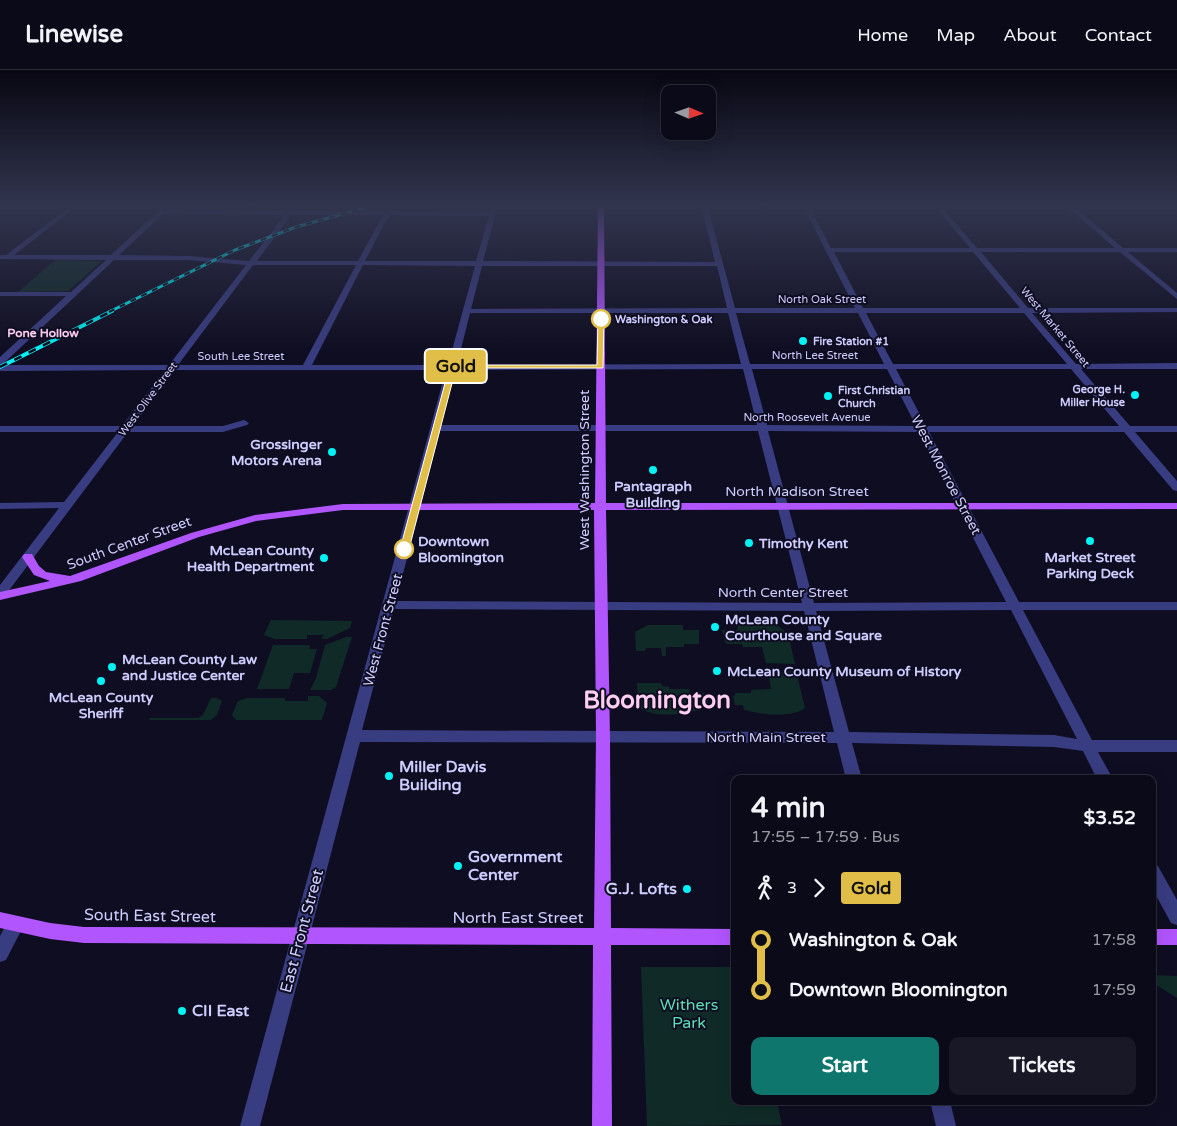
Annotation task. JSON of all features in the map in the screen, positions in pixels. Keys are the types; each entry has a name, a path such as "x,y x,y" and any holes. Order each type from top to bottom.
{"main road":[{"name":"West Washington Street","path":"601,253 602,1126"},
{"name":"South Center Street","path":"0,595 77,578 195,535 267,516 343,506 416,506"},
{"name":"North Madison Street","path":"416,506 1177,506"},
{"path":"28,557 34,571 38,573 52,577 77,578"},
{"name":"South East Street","path":"8,922 84,935 301,936"},
{"name":"North East Street","path":"301,936 731,937"},
{"path":"1156,937 1177,937"}],"street":[{"path":"0,362 117,253"},
{"name":"West Olive Street","path":"0,595 258,253"},
{"path":"306,367 366,253"},
{"name":"West Front Street","path":"354,736 482,253"},
{"path":"716,253 853,775"},
{"name":"West Monroe Street","path":"831,253 859,311 1103,775"},
{"name":"West Market Street","path":"979,253 1177,488"},
{"path":"1126,253 1177,298"},
{"path":"0,263 4,257 113,257 189,258 219,262 251,263 719,264"},
{"path":"0,294 72,294"},
{"name":"North Oak Street","path":"466,311 1177,310"},
{"name":"South Lee Street","path":"0,368 453,366"},
{"name":"North Lee Street","path":"453,366 1177,366"},
{"path":"0,428 223,429 244,423"},
{"name":"North Roosevelt Avenue","path":"437,428 1177,429"},
{"path":"0,506 67,506"},
{"name":"North Center Street","path":"389,605 1177,606"},
{"name":"North Main Street","path":"354,736 843,738 1054,741 1087,746 1177,746"},
{"name":"East Front Street","path":"250,1126 354,736"},
{"path":"1156,878 1177,917"},
{"path":"0,954 8,922"},
{"path":"941,1105 946,1126"}],"green space":[{"path":"55,260 102,261 68,291 18,292"},
{"path":"271,620 352,621 350,628 327,639 321,639 324,635 307,635 307,639 275,639 264,635"},
{"path":"648,625 683,625 683,630 699,630 699,644 684,644 684,647 666,647 666,656 662,656 661,648 646,648 645,651 636,651 635,632"},
{"path":"737,625 776,625 788,633 795,664 766,663 762,647 743,647 742,644 727,644 722,630 738,630"},
{"path":"346,637 352,637 336,687 331,690 310,690 316,678 325,645"},
{"path":"273,645 310,645 309,649 317,649 310,673 294,673 289,689 257,689"},
{"path":"796,671 805,708 792,714 775,715 744,710 743,705 735,705 733,696 735,693 751,693 751,690 771,689 768,672"},
{"path":"637,683 661,683 662,686 669,687 669,689 689,689 690,693 705,693 709,705 701,705 701,710 669,715 645,711 638,707"},
{"path":"308,696 319,696 327,703 322,720 236,720 232,715 238,701 247,698 285,698 285,701 308,701"},
{"path":"211,698 217,698 222,701 217,715 211,720 150,720 149,718 198,718 203,715"},
{"name":"Withers Park","path":"641,967 731,967 731,1105 778,1105 782,1125 647,1126"},
{"path":"1156,975 1177,976 1177,998 1156,985"}],"railway":[{"path":"109,312 228,253"},
{"path":"0,367 112,311"}],"bus line":[{"name":"Gold","path":"404,549 453,366 601,367 601,319"}],"place":[{"name":"Washington & Oak","path":"601,319"},
{"name":"Fire Station #1","path":"803,341"},
{"name":"George H. Miller House","path":"1135,395"},
{"name":"First Christian Church","path":"828,396"},
{"name":"Grossinger Motors Arena","path":"332,452"},
{"name":"Pantagraph Building","path":"653,470"},
{"name":"Market Street Parking Deck","path":"1090,541"},
{"name":"Timothy Kent","path":"749,543"},
{"name":"Downtown Bloomington","path":"404,549"},
{"name":"McLean County Health Department","path":"324,558"},
{"name":"McLean County Courthouse and Square","path":"715,627"},
{"name":"McLean County Law and Justice Center","path":"112,667"},
{"name":"McLean County Museum of History","path":"717,671"},
{"name":"McLean County Sheriff","path":"101,681"},
{"name":"Miller Davis Building","path":"389,776"},
{"name":"Government Center","path":"458,866"},
{"name":"G.J. Lofts","path":"687,889"},
{"name":"CII East","path":"182,1011"}],"district":[{"name":"Pone Hollow","path":"43,333"},
{"name":"Bloomington","path":"657,700"}]}
